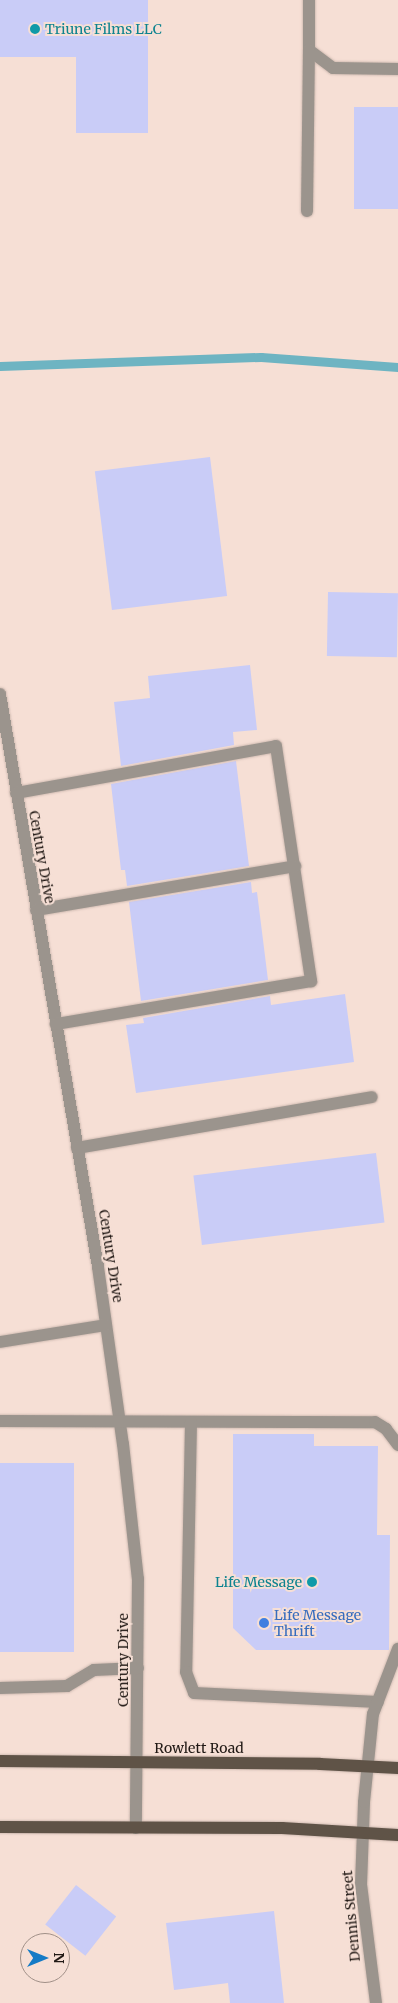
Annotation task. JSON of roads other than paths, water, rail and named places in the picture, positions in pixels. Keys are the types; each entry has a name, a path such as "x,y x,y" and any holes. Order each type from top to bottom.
{"main road":[{"name":"Rowlett Road","path":"0,1762 137,1762 398,1768"},
{"path":"0,1827 282,1828 398,1834"}],"street":[{"path":"307,211 309,0"},
{"path":"309,50 333,68 398,68"},
{"name":"Century Drive","path":"0,694 5,760 16,793 77,1148 120,1422 138,1578 136,1828"},
{"path":"16,793 276,746 311,981 56,1024"},
{"path":"36,910 295,866"},
{"path":"77,1148 372,1097"},
{"path":"0,1342 106,1325"},
{"path":"0,1421 375,1422 386,1429 398,1446"},
{"path":"191,1422 186,1672 194,1693 378,1702"},
{"name":"Dennis Street","path":"376,2003 361,1885 367,1766 378,1702 398,1649"},
{"path":"0,1688 67,1686 94,1670 138,1668"}],"waterway":[{"path":"0,366 261,357 398,367"}],"place":[{"name":"Triune Films LLC","path":"35,29"},
{"name":"Life Message","path":"312,1582"},
{"name":"Life Message Thrift","path":"264,1623"}]}
